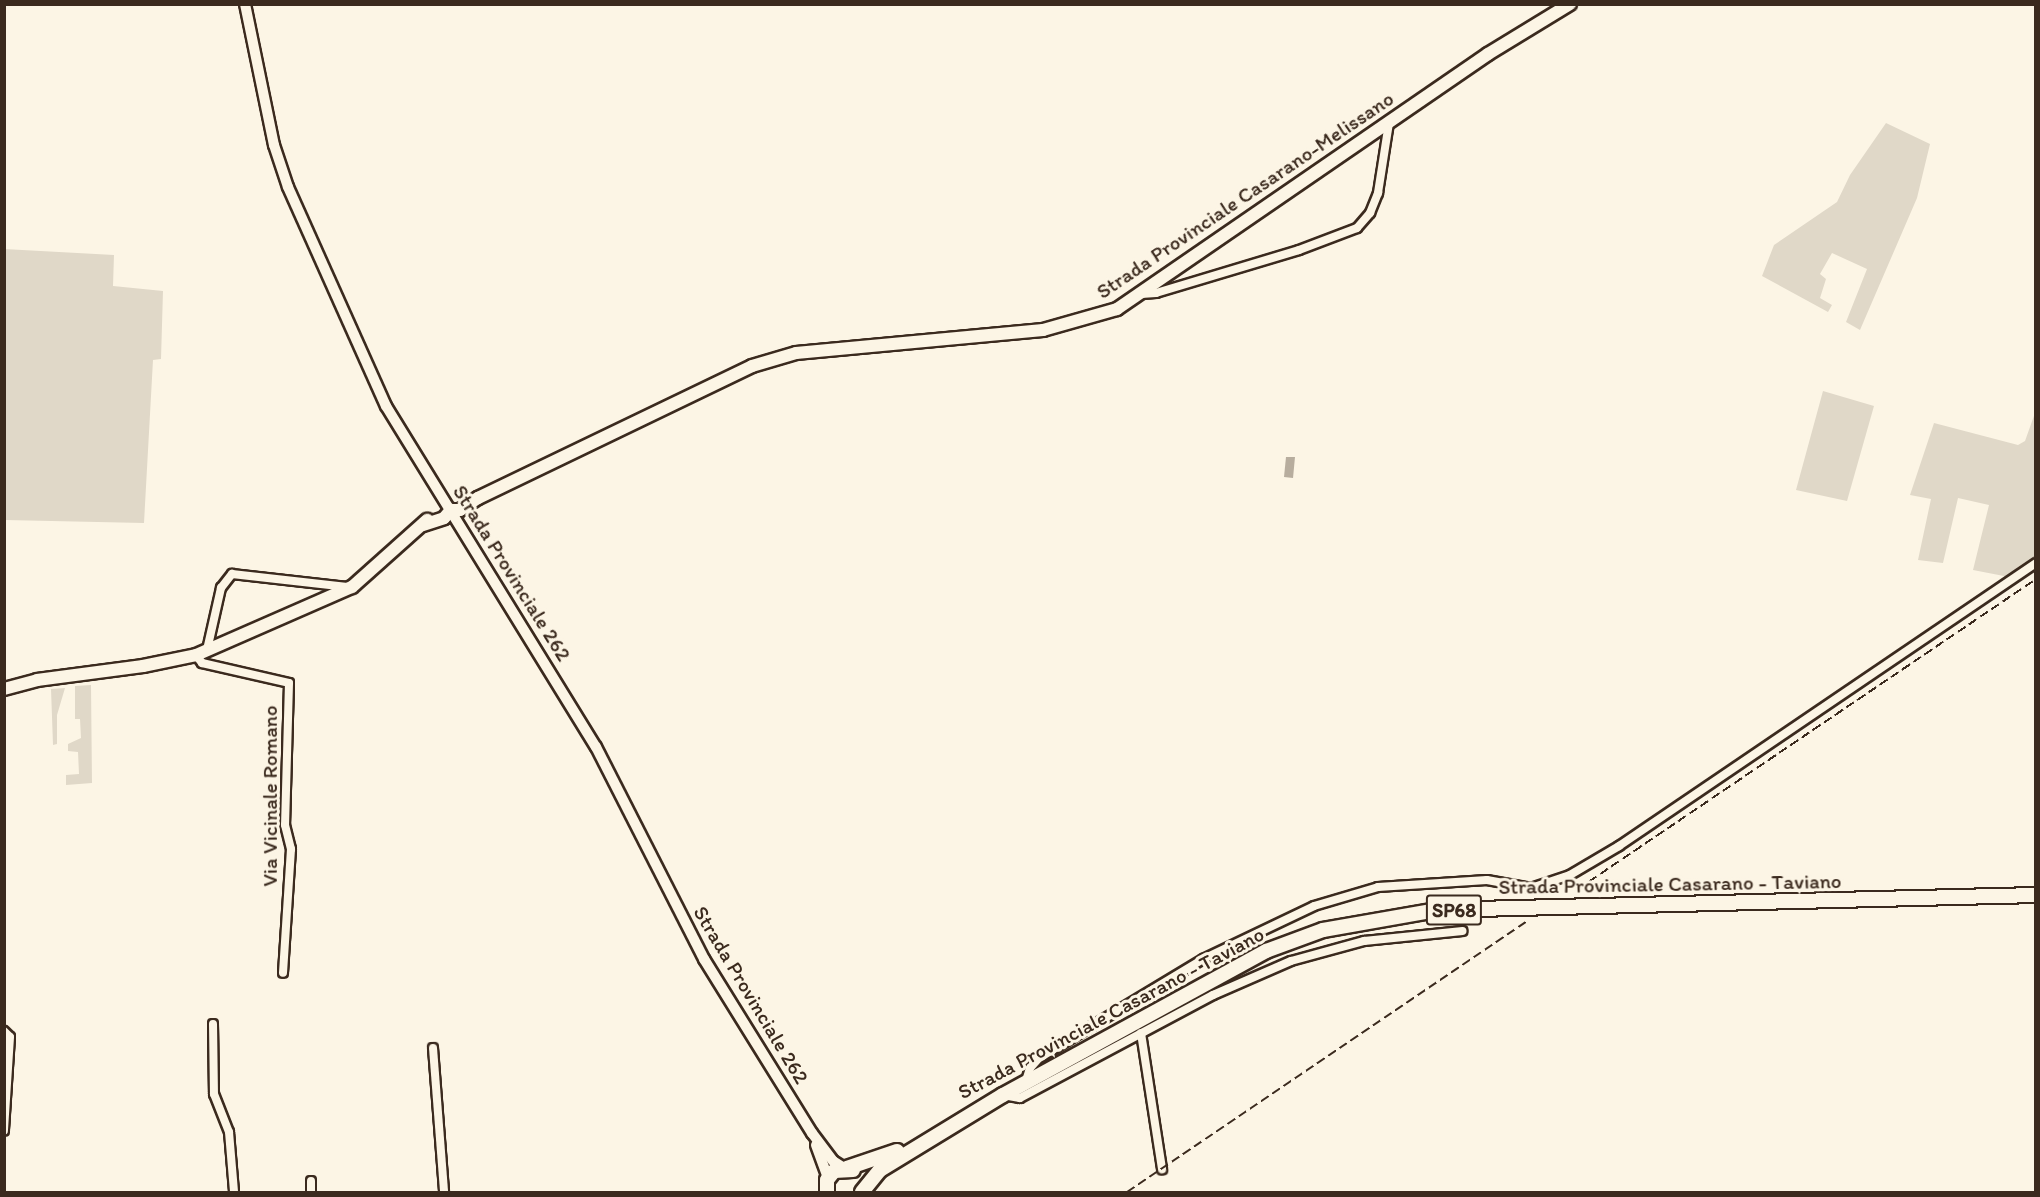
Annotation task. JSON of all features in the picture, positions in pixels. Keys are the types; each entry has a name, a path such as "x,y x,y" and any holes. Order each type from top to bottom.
{"main road":[{"name":"Strada Provinciale Casarano-Melissano","path":"4,689 37,680 143,666 201,652 352,587 440,512 451,510 456,504 478,498 752,366 796,353 1043,330 1117,309 1488,54 1570,4"},
{"name":"Strada Provinciale Casarano - Taviano","path":"862,1192 880,1170 927,1138 1026,1081 1266,951 1323,930 1378,917 1436,910 2036,895"},
{"name":"Strada Provinciale Casarano - Taviano","path":"813,1192 827,1184 845,1168 875,1161 927,1138"},
{"name":"Strada Provinciale Casarano - Taviano","path":"845,1168 860,1176 862,1192"}],"street":[{"name":"Strada Provinciale 262","path":"245,4 274,145 288,187 386,406 596,747 704,959 812,1133"},
{"path":"1138,294 1156,293 1299,250 1357,228 1370,213 1378,193 1389,123"},
{"path":"1026,1081 1030,1068 1039,1058 1203,959 1314,906 1378,887 1487,880 1531,888 1570,875 1619,846 2036,564"},
{"path":"201,652 221,588 232,574 352,587"},
{"name":"Via Vicinale Romano","path":"201,652 202,663 289,683 285,825 291,849 283,973"},
{"path":"1003,1095 1020,1098 1233,985 1291,960 1364,941 1462,931"},
{"path":"213,1024 214,1094 229,1132 234,1192"},
{"path":"4,1031 10,1037 4,1131"},
{"path":"1141,1033 1162,1169"},
{"path":"433,1048 444,1192"},
{"path":"812,1133 845,1168"},
{"path":"812,1133 827,1184"},
{"path":"311,1181 311,1192"}],"shaded area":[{"path":"1886,123 1930,144 1917,198 1860,330 1846,322 1867,269 1832,253 1820,274 1826,279 1820,298 1832,305 1828,312 1762,276 1774,245 1837,202 1850,175"},
{"path":"4,249 114,255 113,286 163,291 161,359 153,360 144,523 5,520"},
{"path":"1823,391 1874,406 1847,501 1796,490"},
{"path":"2035,413 2035,560 2009,577 1973,570 1989,505 1958,498 1943,563 1918,560 1931,499 1910,495 1934,423 2018,445 2025,441"},
{"path":"1286,457 1295,457 1293,478 1284,477"},
{"path":"91,685 92,783 66,785 66,775 79,774 78,752 68,751 68,744 81,738 80,719 75,719 75,686"},
{"path":"65,688 57,715 57,744 53,745 51,689"}],"railway":[{"path":"1578,889 2036,579"},
{"path":"1127,1192 1528,921"}]}
